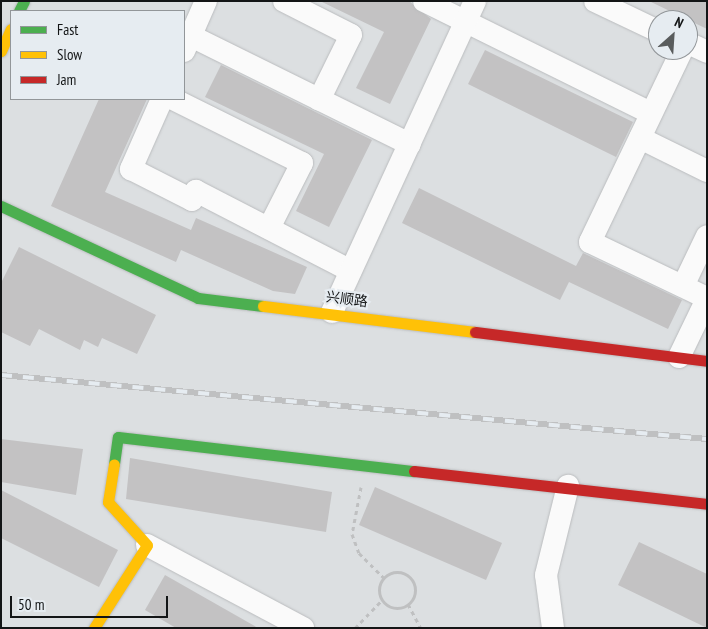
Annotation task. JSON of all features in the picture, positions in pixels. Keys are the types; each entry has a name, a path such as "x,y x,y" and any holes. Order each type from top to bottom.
{"street":[{"path":"206,1 187,44 319,100 410,144"},
{"path":"284,1 351,35 319,100"},
{"path":"424,1 651,113"},
{"path":"332,312 475,1"},
{"path":"595,1 648,26"},
{"path":"1,51 10,31"},
{"path":"677,60 590,242 707,299 679,357"},
{"path":"162,100 131,169 192,200 196,191 351,271"},
{"path":"175,100 302,163 269,228"},
{"path":"640,138 707,171"},
{"name":"兴顺路","path":"1,206 198,298 332,312 707,361"},
{"path":"683,286 707,236"},
{"path":"303,628 147,545 108,502 118,437 568,486 707,504"},
{"path":"552,628 546,575 568,486"},
{"path":"94,628 147,545"}],"path":[{"path":"365,464 352,534 359,553 384,578"},
{"path":"400,573 410,578 415,588 408,604 392,607 382,600 379,588 384,578 400,573"},
{"path":"355,628 382,600"},
{"path":"408,604 421,628"}],"building":[{"path":"320,1 409,1 431,19 390,104 356,88 384,32"},
{"path":"649,1 707,1 707,29 698,25 698,10 668,10"},
{"path":"485,50 633,122 616,157 468,84"},
{"path":"221,65 372,140 329,227 296,211 324,154 205,97"},
{"path":"99,100 147,100 105,192 191,230 196,218 307,267 295,294 273,291 181,250 176,262 51,206"},
{"path":"419,188 576,266 583,253 682,300 668,329 569,282 560,300 402,223"},
{"path":"19,247 156,315 137,354 102,338 98,347 84,340 80,350 39,329 30,346 1,332 1,283"},
{"path":"1,439 83,449 76,495 1,482"},
{"path":"130,458 332,492 326,532 126,499"},
{"path":"375,487 502,543 486,580 359,525"},
{"path":"1,490 118,550 99,587 1,538"},
{"path":"639,542 707,574 707,628 618,585"},
{"path":"165,575 258,628 176,628 145,610"}],"railway":[{"path":"1,375 707,439"}],"traffic: fast":[{"path":"20,10 24,1"},
{"path":"1,206 198,298 263,306"},
{"path":"114,464 118,437 414,471"}],"traffic: slow":[{"path":"1,51 10,31"},
{"path":"263,306 475,332"},
{"path":"94,628 147,545 108,502 114,464"}],"traffic: jam":[{"path":"475,332 707,361"},
{"path":"414,471 707,504"}]}
